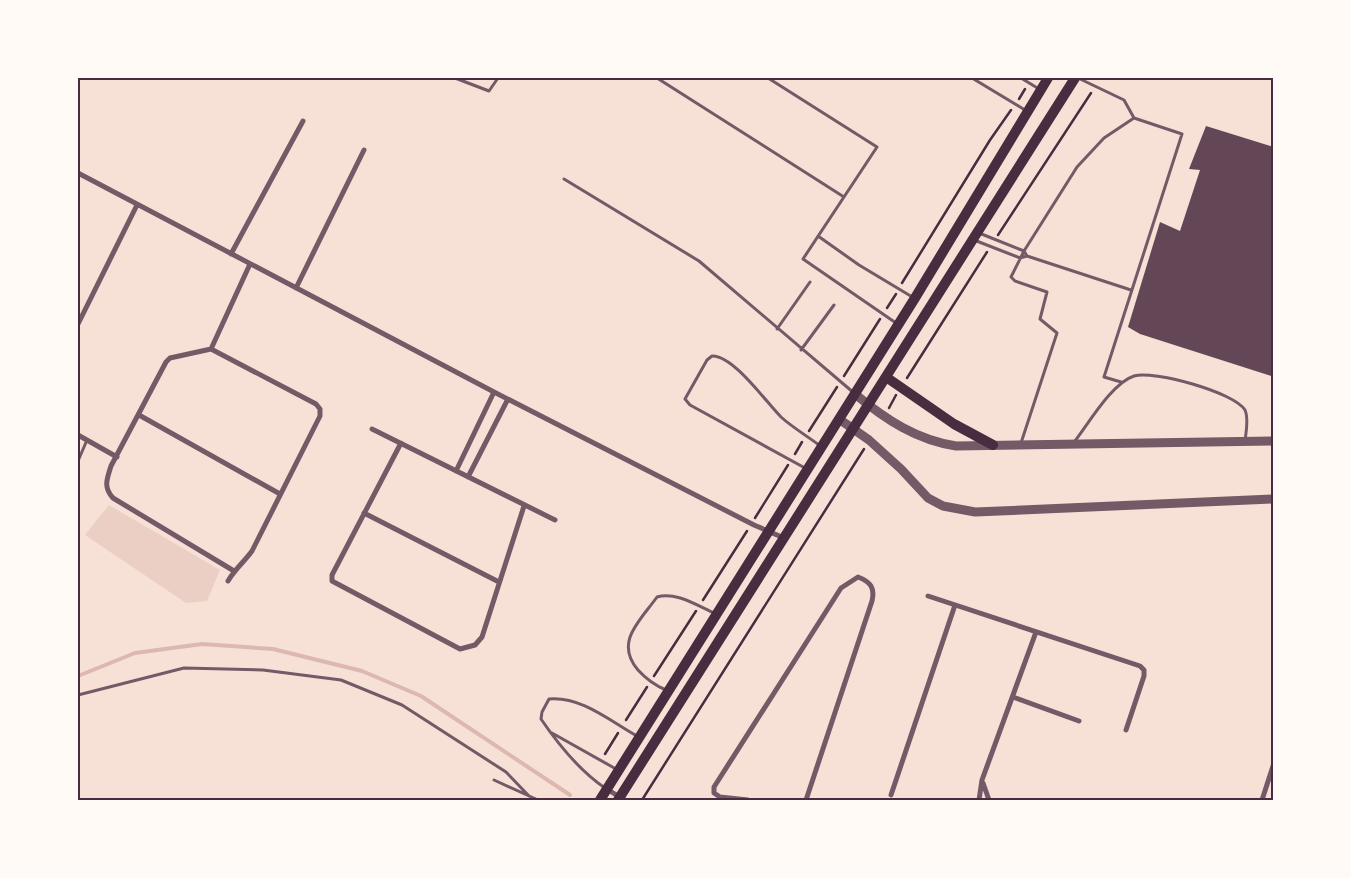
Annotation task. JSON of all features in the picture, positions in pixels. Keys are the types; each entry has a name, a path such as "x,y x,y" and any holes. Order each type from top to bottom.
{"main road":[{"path":"600,800 915,298 1048,78"},
{"path":"621,799 868,405 1077,78"},
{"path":"886,377 954,424 994,446"}],"street":[{"path":"231,254 304,121"},
{"path":"296,288 364,150"},
{"path":"78,173 494,392 751,524 770,530 784,538"},
{"path":"78,324 137,205"},
{"path":"211,349 250,264"},
{"path":"228,581 234,571 245,562 252,551 320,416 320,409 316,404 211,349 170,358 111,466 106,484 107,491 113,498 234,571"},
{"path":"456,471 494,392"},
{"path":"855,394 868,405 916,436 936,443 956,446 1274,441"},
{"path":"468,477 508,399"},
{"path":"139,415 280,494"},
{"path":"839,419 901,468 928,498 959,510 975,512 1274,499"},
{"path":"372,429 555,520"},
{"path":"78,435 116,457"},
{"path":"401,443 332,575 332,581 460,649 475,645 482,636 524,506"},
{"path":"364,513 499,582"},
{"path":"748,800 720,798 714,793 714,787 841,588 848,581 858,577 869,581 874,590 872,601 806,800"},
{"path":"928,596 1140,666 1144,670 1126,730"},
{"path":"892,795 956,605"},
{"path":"979,800 982,780 1036,632"},
{"path":"1013,697 1079,721"},
{"path":"1262,800 1274,763"},
{"path":"982,780 989,800"},
{"path":"607,789 621,799"}],"lane":[{"path":"455,78 489,91 498,78"},
{"path":"657,78 844,197"},
{"path":"768,78 877,147 803,259 898,325"},
{"path":"972,78 1028,112"},
{"path":"1021,78 1040,90"},
{"path":"1077,78 1124,100 1134,118 1182,134 1104,377 1121,382"},
{"path":"1020,445 1057,333 1040,319 1047,292 1015,281 1011,277 1024,251 1077,167 1104,138 1134,118"},
{"path":"564,179 699,261 801,350 855,394"},
{"path":"818,236 859,265 915,298"},
{"path":"976,236 1020,258 1027,256 1131,290"},
{"path":"976,236 1024,251 1027,256"},
{"path":"777,329 810,282"},
{"path":"801,350 834,305"},
{"path":"807,470 687,402 685,399 707,360 712,356 723,358 760,393 782,418 822,446"},
{"path":"1074,444 1121,382 1135,376 1156,376 1212,391 1234,400 1245,411 1247,427 1244,441"},
{"path":"78,462 87,440"},
{"path":"669,692 650,683 627,654 627,643 634,630 658,597 663,595 677,597 717,614"},
{"path":"78,695 184,668 263,670 341,680 402,705 506,772 529,796"},
{"path":"607,789 592,779 550,732 541,719 542,712 549,700 562,698 586,706 640,737"},
{"path":"550,732 600,762 619,770"},
{"path":"494,780 538,800"}],"path":[{"path":"600,762 791,461 990,140 1030,83"}],"shaded area":[{"path":"109,505 220,570 207,601 186,603 85,535"}],"building":[{"path":"1206,126 1274,147 1274,377 1140,334 1128,327 1160,222 1180,231 1200,170 1189,169"}],"waterway":[{"path":"78,676 135,653 202,644 273,649 362,671 421,696 570,795"}]}
